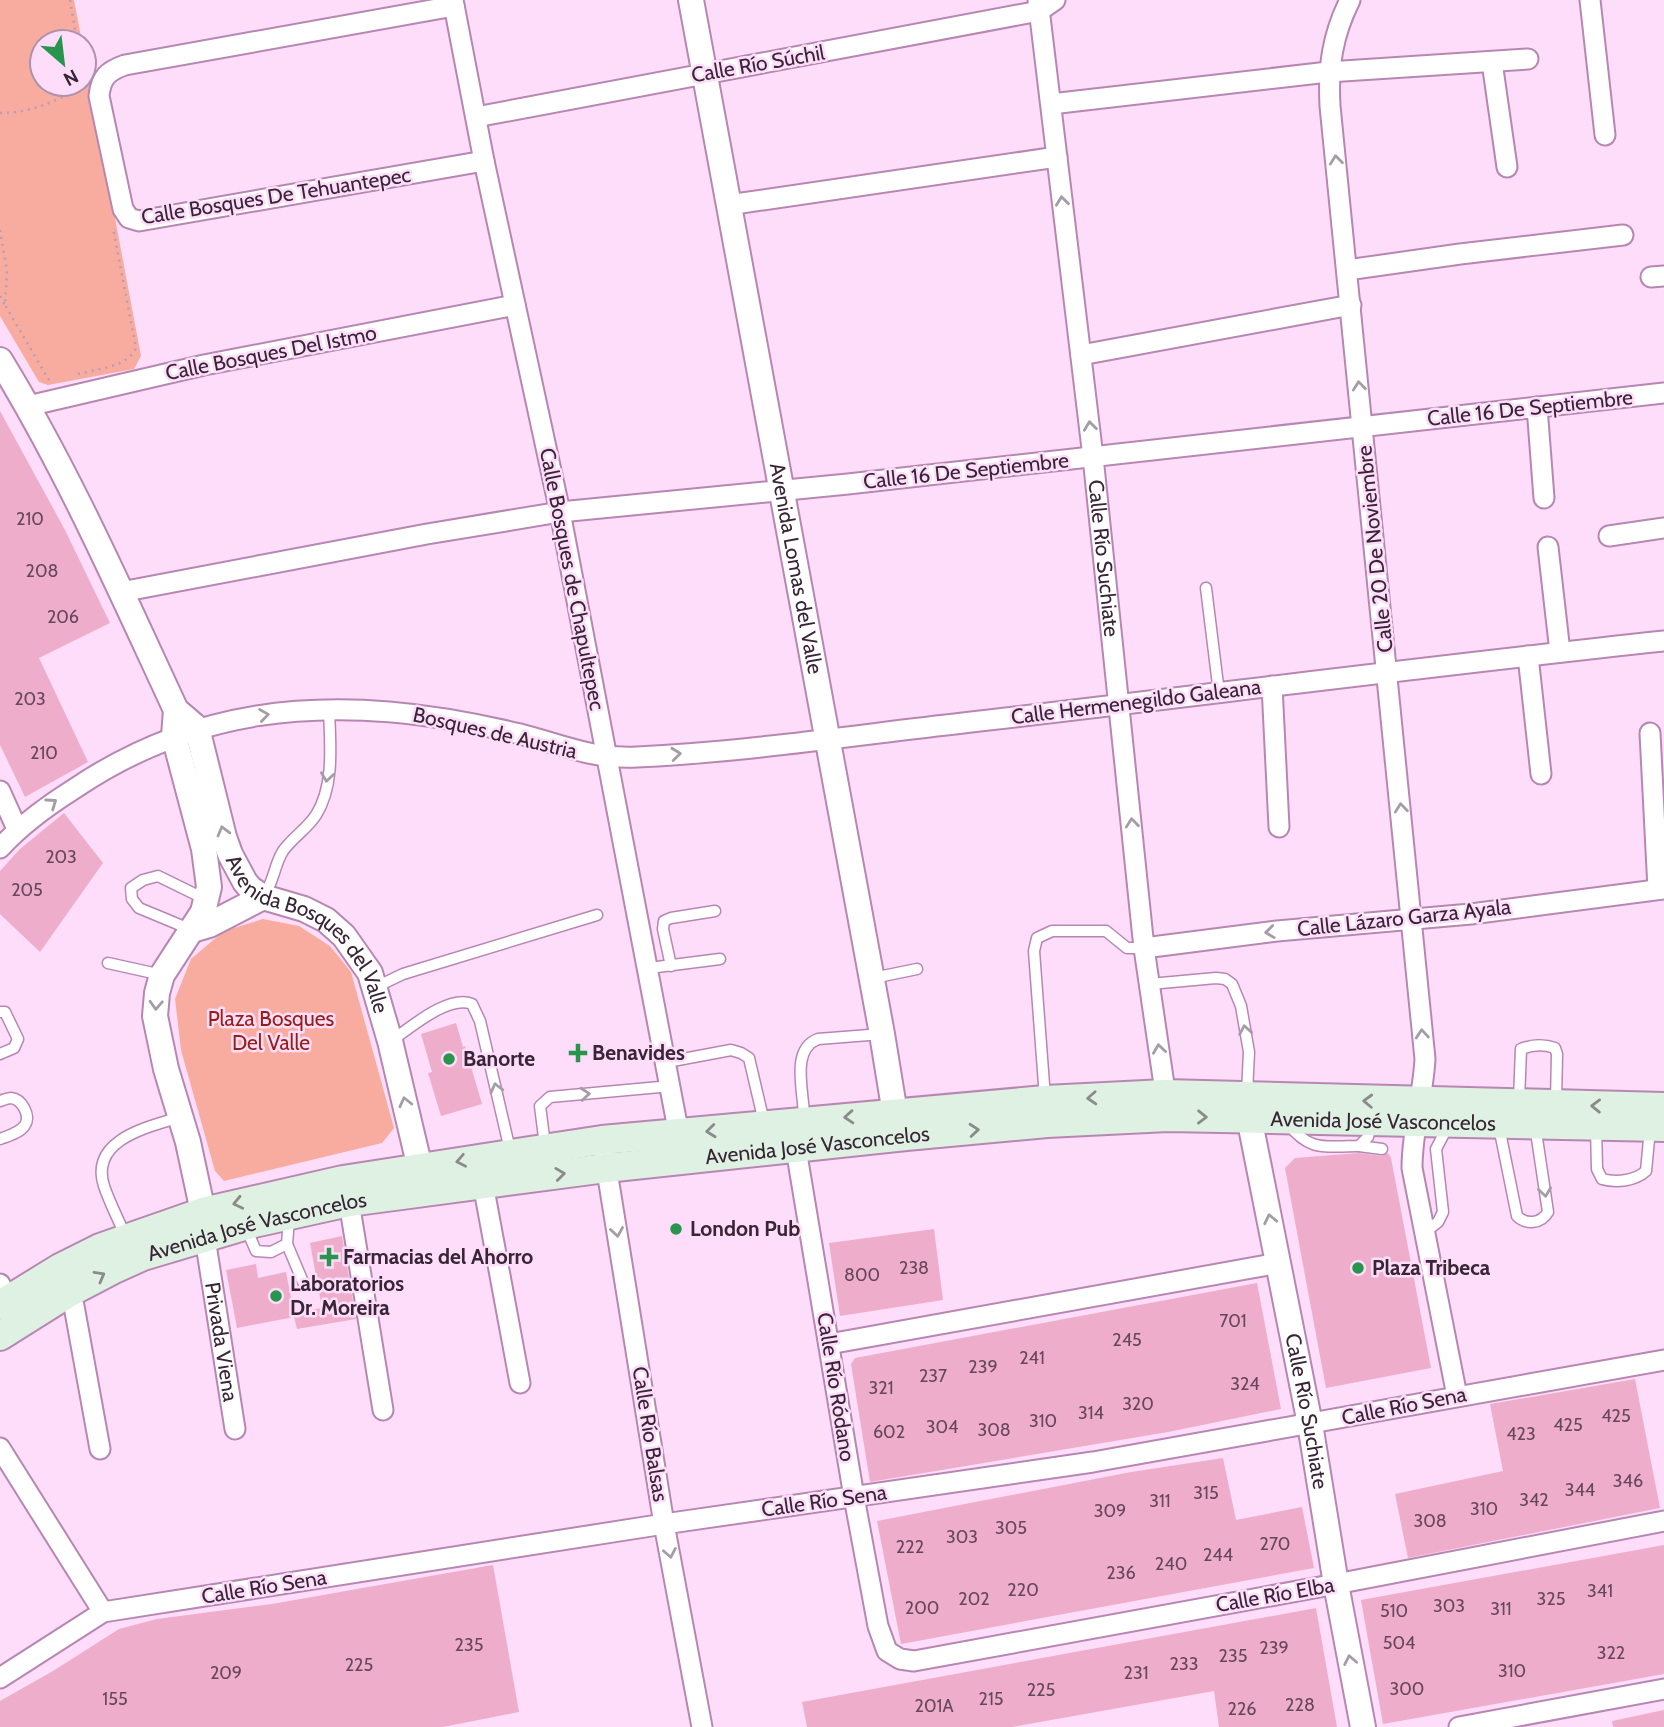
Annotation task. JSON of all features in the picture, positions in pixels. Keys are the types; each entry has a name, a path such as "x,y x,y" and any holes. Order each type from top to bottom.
{"main road":[{"name":"Avenida José Vasconcelos","path":"2,1296 112,1270 204,1225 320,1184 602,1140 682,1146 1046,1112 1167,1105 1527,1114 1596,1126 1660,1120"},
{"name":"Avenida José Vasconcelos","path":"1248,1107 1284,1118 1366,1133 1418,1112 1450,1123 1498,1124 1556,1105 1660,1120"},
{"name":"Avenida José Vasconcelos","path":"0,1336 65,1280 127,1238 204,1225 246,1225 349,1202 606,1168 765,1126 802,1134"},
{"path":"349,1202 362,1193 405,1179 420,1168"}],"street":[{"name":"Avenida Lomas del Valle","path":"691,0 897,1126"},
{"name":"Calle 20 De Noviembre","path":"1350,0 1333,44 1328,72 1424,1059 1412,1145 1412,1168 1457,1396"},
{"path":"1590,0 1605,135"},
{"path":"98,79 125,65 453,3"},
{"name":"Calle Bosques de Chapultepec","path":"453,3 514,305 560,512 682,1146"},
{"name":"Calle Río Súchil","path":"476,117 1044,4"},
{"name":"Calle Río Suchiate","path":"1044,4 1051,104 1093,457 1144,948 1167,1105"},
{"path":"1051,104 1328,72 1528,59"},
{"path":"1492,62 1507,167"},
{"name":"Calle Bosques De Tehuantepec","path":"98,93 123,209 132,220 148,221 484,161"},
{"path":"728,205 1057,157"},
{"path":"1347,270 1623,235"},
{"name":"Calle Bosques Del Istmo","path":"28,405 204,365 514,305"},
{"path":"1081,355 1351,305"},
{"path":"0,359 28,405 121,592 185,732"},
{"name":"Calle 16 De Septiembre","path":"121,592 560,512 862,483 1664,393"},
{"path":"1537,407 1545,498"},
{"path":"1609,536 1664,528"},
{"path":"1548,547 1560,652"},
{"name":"Calle Hermenegildo Galeana","path":"608,757 660,755 827,738 1664,641"},
{"path":"1528,656 1541,774"},
{"path":"1272,686 1279,827"},
{"name":"Bosques de Austria","path":"0,848 17,829 51,804 121,760 185,732 257,716 301,710 396,711 445,718 522,735 594,756 608,757"},
{"name":"Avenida Bosques del Valle","path":"185,732 230,854 251,889 263,897 304,909 326,920 362,958 376,987 420,1168"},
{"name":"Avenida Bosques del Valle","path":"185,732 209,871 207,900 192,930 163,975 157,993 155,1016 204,1225"},
{"path":"1650,733 1661,889"},
{"path":"0,791 17,829"},
{"name":"Calle Lázaro Garza Ayala","path":"1144,948 1277,931 1471,914 1661,889"},
{"path":"192,930 209,925 263,897"},
{"name":"Calle Río Suchiate","path":"1248,1107 1310,1424 1363,1727"},
{"name":"Calle Río Ródano","path":"802,1134 798,1161 854,1497 878,1626 887,1651"},
{"name":"Calle Río Balsas","path":"602,1140 664,1524 702,1727"},
{"path":"483,1184 520,1383"},
{"path":"349,1202 383,1409"},
{"name":"Privada Viena","path":"204,1225 234,1429"},
{"path":"829,1344 1279,1263"},
{"path":"65,1280 100,1449"},
{"name":"Calle Río Sena","path":"0,1678 103,1612 664,1524 1093,1462 1664,1360"},
{"path":"0,1448 103,1612"},
{"name":"Calle Río Elba","path":"887,1651 900,1659 914,1661 1664,1521"},
{"path":"1458,1727 1664,1689"}],"lane":[{"path":"1206,588 1219,693"},
{"path":"263,897 272,884 284,849 317,813 324,798 330,751 329,709"},
{"path":"192,930 139,908 132,899 131,888 143,880 158,876 207,900"},
{"path":"671,966 663,929 664,921 715,911"},
{"path":"376,987 402,975 597,915"},
{"path":"1046,1112 1034,951 1037,938 1052,931 1106,931 1128,947 1144,948"},
{"path":"649,968 720,959"},
{"path":"108,963 163,975"},
{"path":"872,979 917,969"},
{"path":"1150,984 1216,978 1225,979 1232,984 1241,1006 1249,1052 1248,1107"},
{"path":"390,1041 418,1021 446,1006 458,1002 472,1004 480,1021 511,1154"},
{"path":"0,1012 5,1012 9,1017 18,1040 14,1048 0,1054"},
{"path":"802,1134 801,1055 805,1048 818,1039 882,1034"},
{"path":"1498,1124 1517,1216 1522,1221 1534,1223 1544,1218 1548,1212 1527,1114 1521,1049 1529,1046 1555,1048 1556,1105"},
{"path":"667,1062 731,1050 741,1052 749,1058 765,1126"},
{"path":"545,1149 540,1105 550,1097 671,1086"},
{"path":"0,1101 13,1098 18,1101 27,1118 20,1130 0,1139"},
{"path":"127,1238 103,1185 102,1175 107,1156 112,1147 126,1135 180,1117"},
{"path":"1596,1126 1597,1169 1602,1178 1609,1181 1636,1178 1646,1171 1660,1120"},
{"path":"1425,1233 1438,1223 1443,1212 1436,1149 1450,1123"},
{"path":"1366,1133 1382,1149"},
{"path":"289,1215 287,1244 303,1282"},
{"path":"246,1225 256,1251 271,1252 287,1244"}],"path":[{"path":"68,2 74,28"},
{"path":"0,113 22,113 61,98"},
{"path":"75,375 132,358 136,348 111,217"},
{"path":"0,230 7,271 5,304"},
{"path":"0,296 50,382 62,379"}],"green space":[{"path":"0,0 74,0 79,28 28,28 28,98 92,98 141,356 134,369 48,385 39,382 0,316"},
{"name":"Plaza Bosques Del Valle","path":"263,919 299,926 330,946 351,972 394,1128 382,1143 224,1181 215,1171 181,1050 175,999 191,959 224,931"}],"building":[{"path":"0,411 65,530 110,623 39,658 88,762 25,797 0,745"},
{"path":"64,813 103,863 40,952 0,914 0,871 20,849"},
{"name":"Banorte","path":"456,1023 482,1104 441,1116 428,1073 432,1072 421,1034"},
{"name":"Plaza Tribeca","path":"1359,1153 1382,1156 1388,1153 1391,1158 1431,1368 1326,1388 1285,1168 1295,1158"},
{"path":"934,1229 943,1300 840,1316 829,1243"},
{"path":"342,1236 356,1319 297,1329 294,1317 237,1328 226,1270 256,1264 258,1278 286,1272 294,1313 322,1308 310,1243"},
{"path":"1257,1283 1281,1409 1168,1432 870,1482 851,1364 855,1358"},
{"path":"1635,1379 1660,1508 1408,1558 1395,1494 1503,1471 1490,1404"},
{"path":"1223,1458 1236,1520 1302,1507 1314,1568 901,1644 877,1521 1131,1472"},
{"path":"1664,1545 1664,1674 1383,1724 1361,1600"},
{"path":"493,1565 519,1712 443,1727 0,1727 0,1701 119,1629 157,1619 272,1604"},
{"path":"1316,1608 1337,1727 1219,1727 1214,1691 1012,1727 807,1727 802,1702"},
{"path":"1664,1710 1664,1727 1613,1727 1612,1721"}],"place":[{"name":"Benavides","path":"578,1053"},
{"name":"Banorte","path":"449,1059"},
{"name":"London Pub","path":"676,1229"},
{"name":"Farmacias del Ahorro","path":"329,1257"},
{"name":"Plaza Tribeca","path":"1358,1268"},
{"name":"Laboratorios Dr. Moreira","path":"276,1296"}]}
